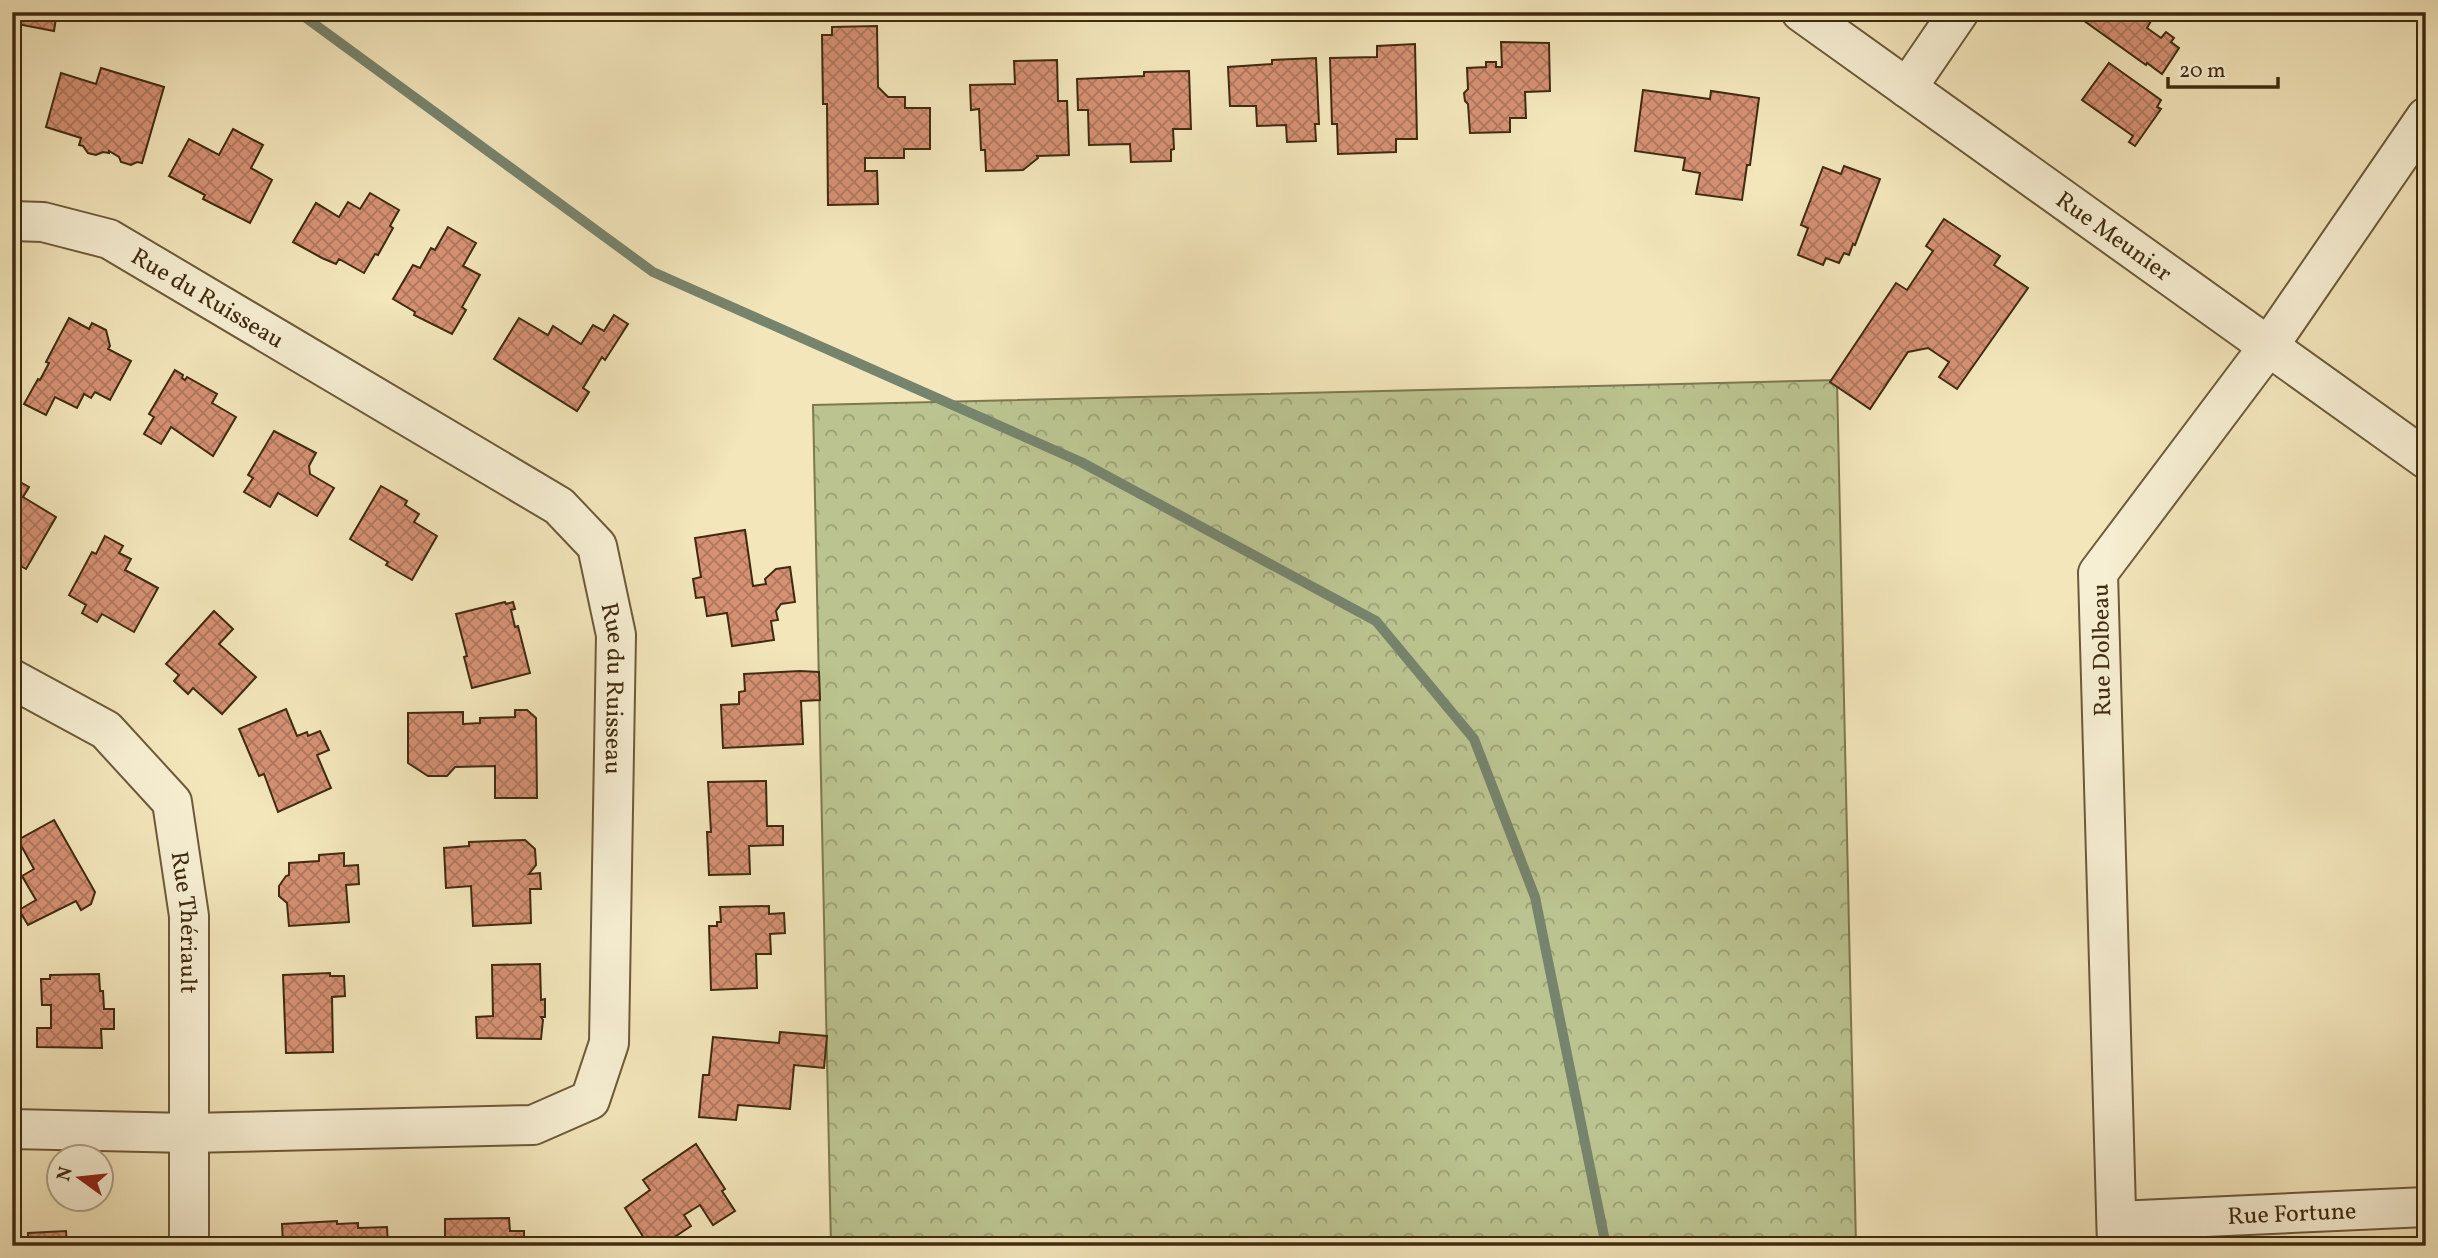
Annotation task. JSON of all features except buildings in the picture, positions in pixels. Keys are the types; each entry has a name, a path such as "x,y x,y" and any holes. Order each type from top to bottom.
{"street":[{"name":"Rue Meunier","path":"1801,12 2426,459"},
{"path":"1907,88 1959,12"},
{"name":"Rue Dolbeau","path":"2117,1233 2098,573 2268,347 2426,117"},
{"name":"Rue du Ruisseau","path":"12,221 43,222 109,239 559,506 597,546 616,635 609,1043 590,1100 533,1125 188,1133 12,1129"},
{"name":"Rue Thériault","path":"12,679 106,730 172,802 188,916 189,1246"},
{"name":"Rue Fortune","path":"2117,1233 2426,1207"}],"green space":[{"path":"1837,380 1856,1246 831,1246 813,405"}],"waterway":[{"path":"298,12 653,272 1081,462 1376,621 1474,739 1535,897 1606,1246"}]}
